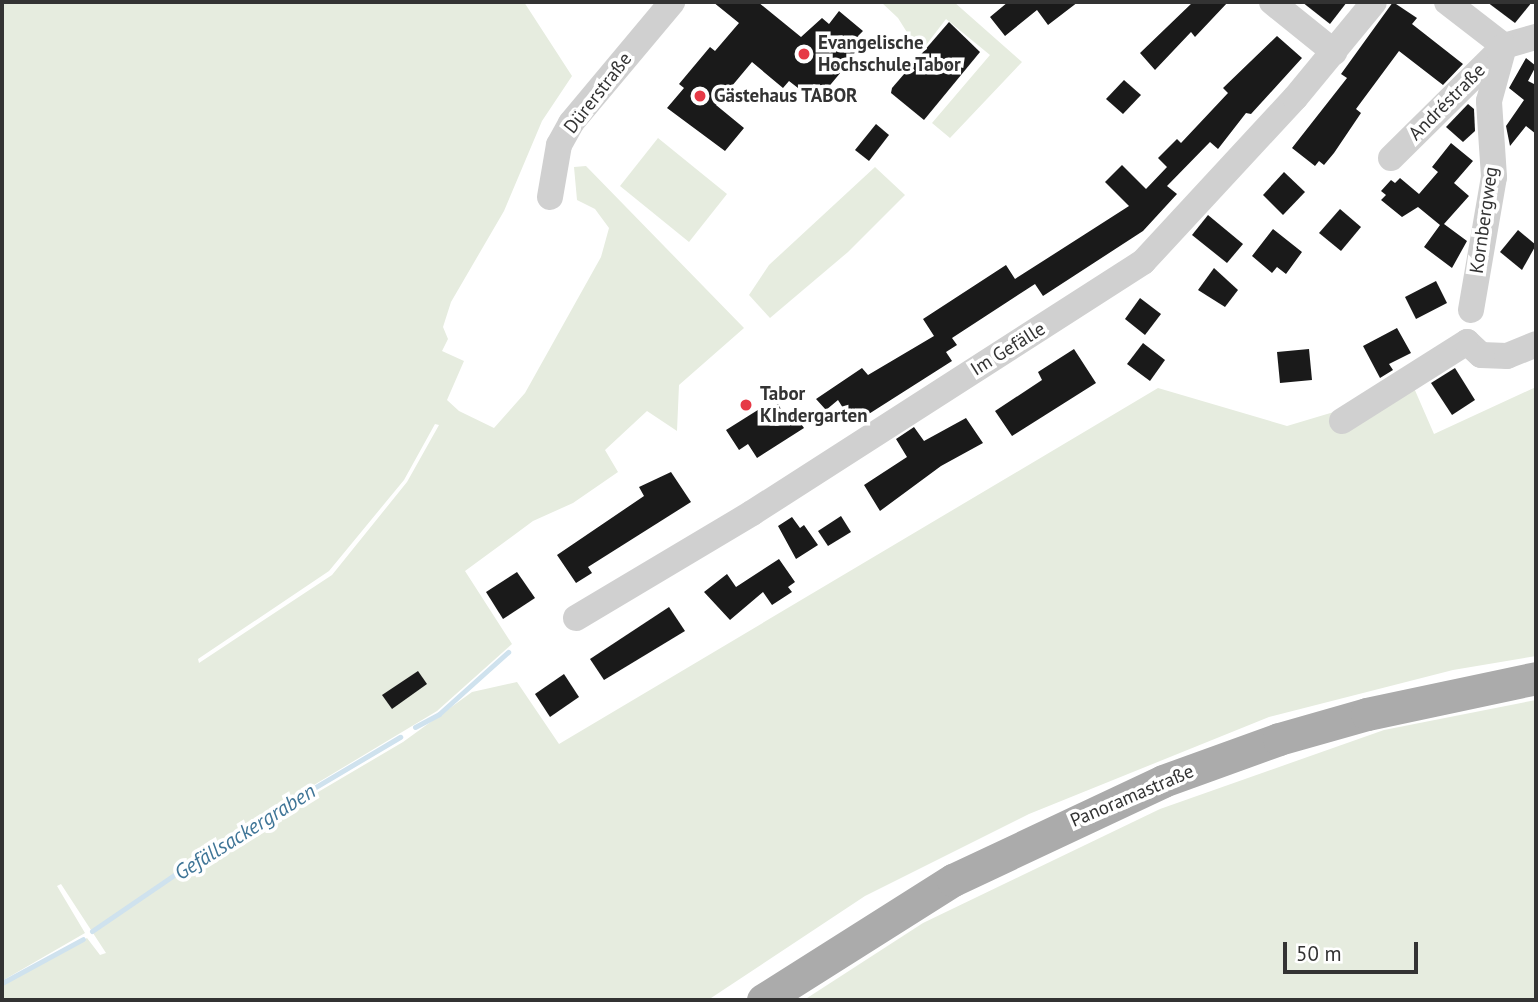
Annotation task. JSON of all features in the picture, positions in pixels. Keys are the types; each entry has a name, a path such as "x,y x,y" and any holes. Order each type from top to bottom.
{"main road":[{"name":"Panoramastraße","path":"763,1000 953,880 1151,786 1279,739 1367,714 1536,678"}],"street":[{"name":"Dürerstraße","path":"550,197 559,145 571,123 672,2"},
{"path":"1272,2 1334,52"},
{"name":"Im Gefälle","path":"576,618 752,513 1143,262 1334,52 1374,2"},
{"name":"Andréstraße","path":"1447,2 1504,46"},
{"name":"Andréstraße","path":"1391,158 1504,46 1536,37"},
{"name":"Kornbergweg","path":"1471,310 1494,177 1489,101 1504,46"},
{"path":"1342,421 1467,342 1481,355 1507,356 1536,344"}],"shaded area":[{"path":"2,2 524,2 572,76 542,121 504,211 451,302 443,327 448,339 442,351 464,361 447,400 459,411 494,428 525,393 601,257 609,228 595,209 577,200 574,167 586,166 744,328 679,385 677,431 647,411 605,450 618,472 573,503 533,521 465,571 512,644 437,711 196,856 196,864 403,742 472,692 517,682 559,744 1158,388 1287,426 1414,388 1434,434 1536,387 1536,656 1453,670 1269,717 1029,814 865,896 708,1000 2,1000 2,985 87,938 100,955 106,953 61,884 57,886 85,933 2,981","holes":["435,424 439,425 407,482 332,575 199,663 198,659 329,571 404,480"]},
{"path":"881,2 954,2 1022,62 950,138 932,123 990,55 946,19 920,53 898,18"},
{"path":"658,138 727,194 689,242 620,186"},
{"path":"875,167 905,195 848,252 770,318 749,295 769,265"},
{"path":"1536,700 1536,1000 804,1000 923,923 1160,809 1384,730"}],"building":[{"path":"713,2 758,2 801,37 822,18 829,24 839,11 863,31 858,36 866,42 816,102 789,81 783,88 752,62 716,105 744,128 725,151 667,108 684,88 679,84 710,47 715,51 739,23"},
{"path":"1008,2 1078,2 1048,25 1037,10 1005,36 990,17"},
{"path":"1193,2 1228,2 1195,37 1191,32 1155,70 1140,53"},
{"path":"1302,2 1347,2 1330,24"},
{"path":"1393,2 1417,18 1412,24 1463,64 1443,85 1399,51 1356,109 1361,113 1334,153 1324,165 1319,161 1315,166 1292,148 1347,78 1341,74"},
{"path":"1487,2 1532,2 1515,23"},
{"path":"949,22 980,52 924,120 891,93 892,88"},
{"path":"1277,36 1302,58 1251,114 1246,113 1218,149 1210,142 1167,186 1177,194 1143,231 1043,296 1035,284 952,338 957,345 946,352 952,361 853,424 838,400 826,410 816,399 862,368 868,375 934,336 923,319 1006,265 1015,279 1129,206 1105,182 1122,165 1146,189 1167,167 1158,158 1177,139 1181,143 1228,93 1223,88"},
{"path":"1526,58 1536,66 1528,81 1536,85 1536,134 1526,126 1510,146 1506,126 1524,100 1509,88"},
{"path":"1124,80 1141,95 1123,114 1106,99"},
{"path":"1468,104 1474,109 1475,131 1463,142 1446,127"},
{"path":"876,124 889,135 869,161 855,150"},
{"path":"1451,143 1473,161 1454,183 1469,196 1444,224 1467,241 1452,268 1424,247 1440,225 1418,207 1402,217 1381,200 1386,195 1381,191 1391,180 1395,183 1400,178 1419,194 1438,172 1432,167"},
{"path":"1284,172 1305,192 1283,215 1263,195"},
{"path":"1340,209 1361,227 1341,251 1319,233"},
{"path":"1208,215 1243,244 1227,263 1192,235"},
{"path":"1273,229 1302,252 1286,274 1277,267 1272,273 1252,256"},
{"path":"1518,230 1536,245 1522,270 1500,252"},
{"path":"1214,268 1238,290 1225,307 1198,290"},
{"path":"1436,281 1447,303 1416,319 1405,297"},
{"path":"1140,298 1161,314 1145,335 1125,319"},
{"path":"1397,328 1411,353 1389,364 1393,370 1380,378 1363,346"},
{"path":"1143,343 1165,360 1150,381 1127,364"},
{"path":"1074,349 1096,383 1012,436 995,411 1042,380 1038,372"},
{"path":"1309,349 1312,380 1280,383 1277,352"},
{"path":"1455,368 1475,400 1452,415 1431,383"},
{"path":"778,404 785,416 793,412 804,428 757,458 748,444 739,450 726,430 761,408 764,413"},
{"path":"966,418 983,443 941,466 880,511 864,485 907,457 896,439 914,427 924,441"},
{"path":"671,472 691,502 588,567 592,573 576,583 557,555 644,496 639,487"},
{"path":"841,516 851,532 828,546 818,531"},
{"path":"792,517 800,528 804,525 818,545 796,559 778,526"},
{"path":"779,559 795,582 788,587 792,592 772,605 763,592 730,620 704,592 727,574 736,587"},
{"path":"517,572 535,598 503,619 486,592"},
{"path":"669,607 685,631 604,680 590,659"},
{"path":"418,671 427,684 392,709 382,695"},
{"path":"564,674 579,697 550,717 535,694"}],"waterway":[{"name":"Gefällsackergraben","path":"415,727 439,714 508,652"},
{"name":"Gefällsackergraben","path":"92,931 218,845 400,737"},
{"name":"Gefällsackergraben","path":"2,983 83,939"}],"place":[{"name":"Evangelische Hochschule Tabor","path":"804,54"},
{"name":"Gästehaus TABOR","path":"700,96"},
{"name":"Tabor KIndergarten","path":"746,405"}]}
